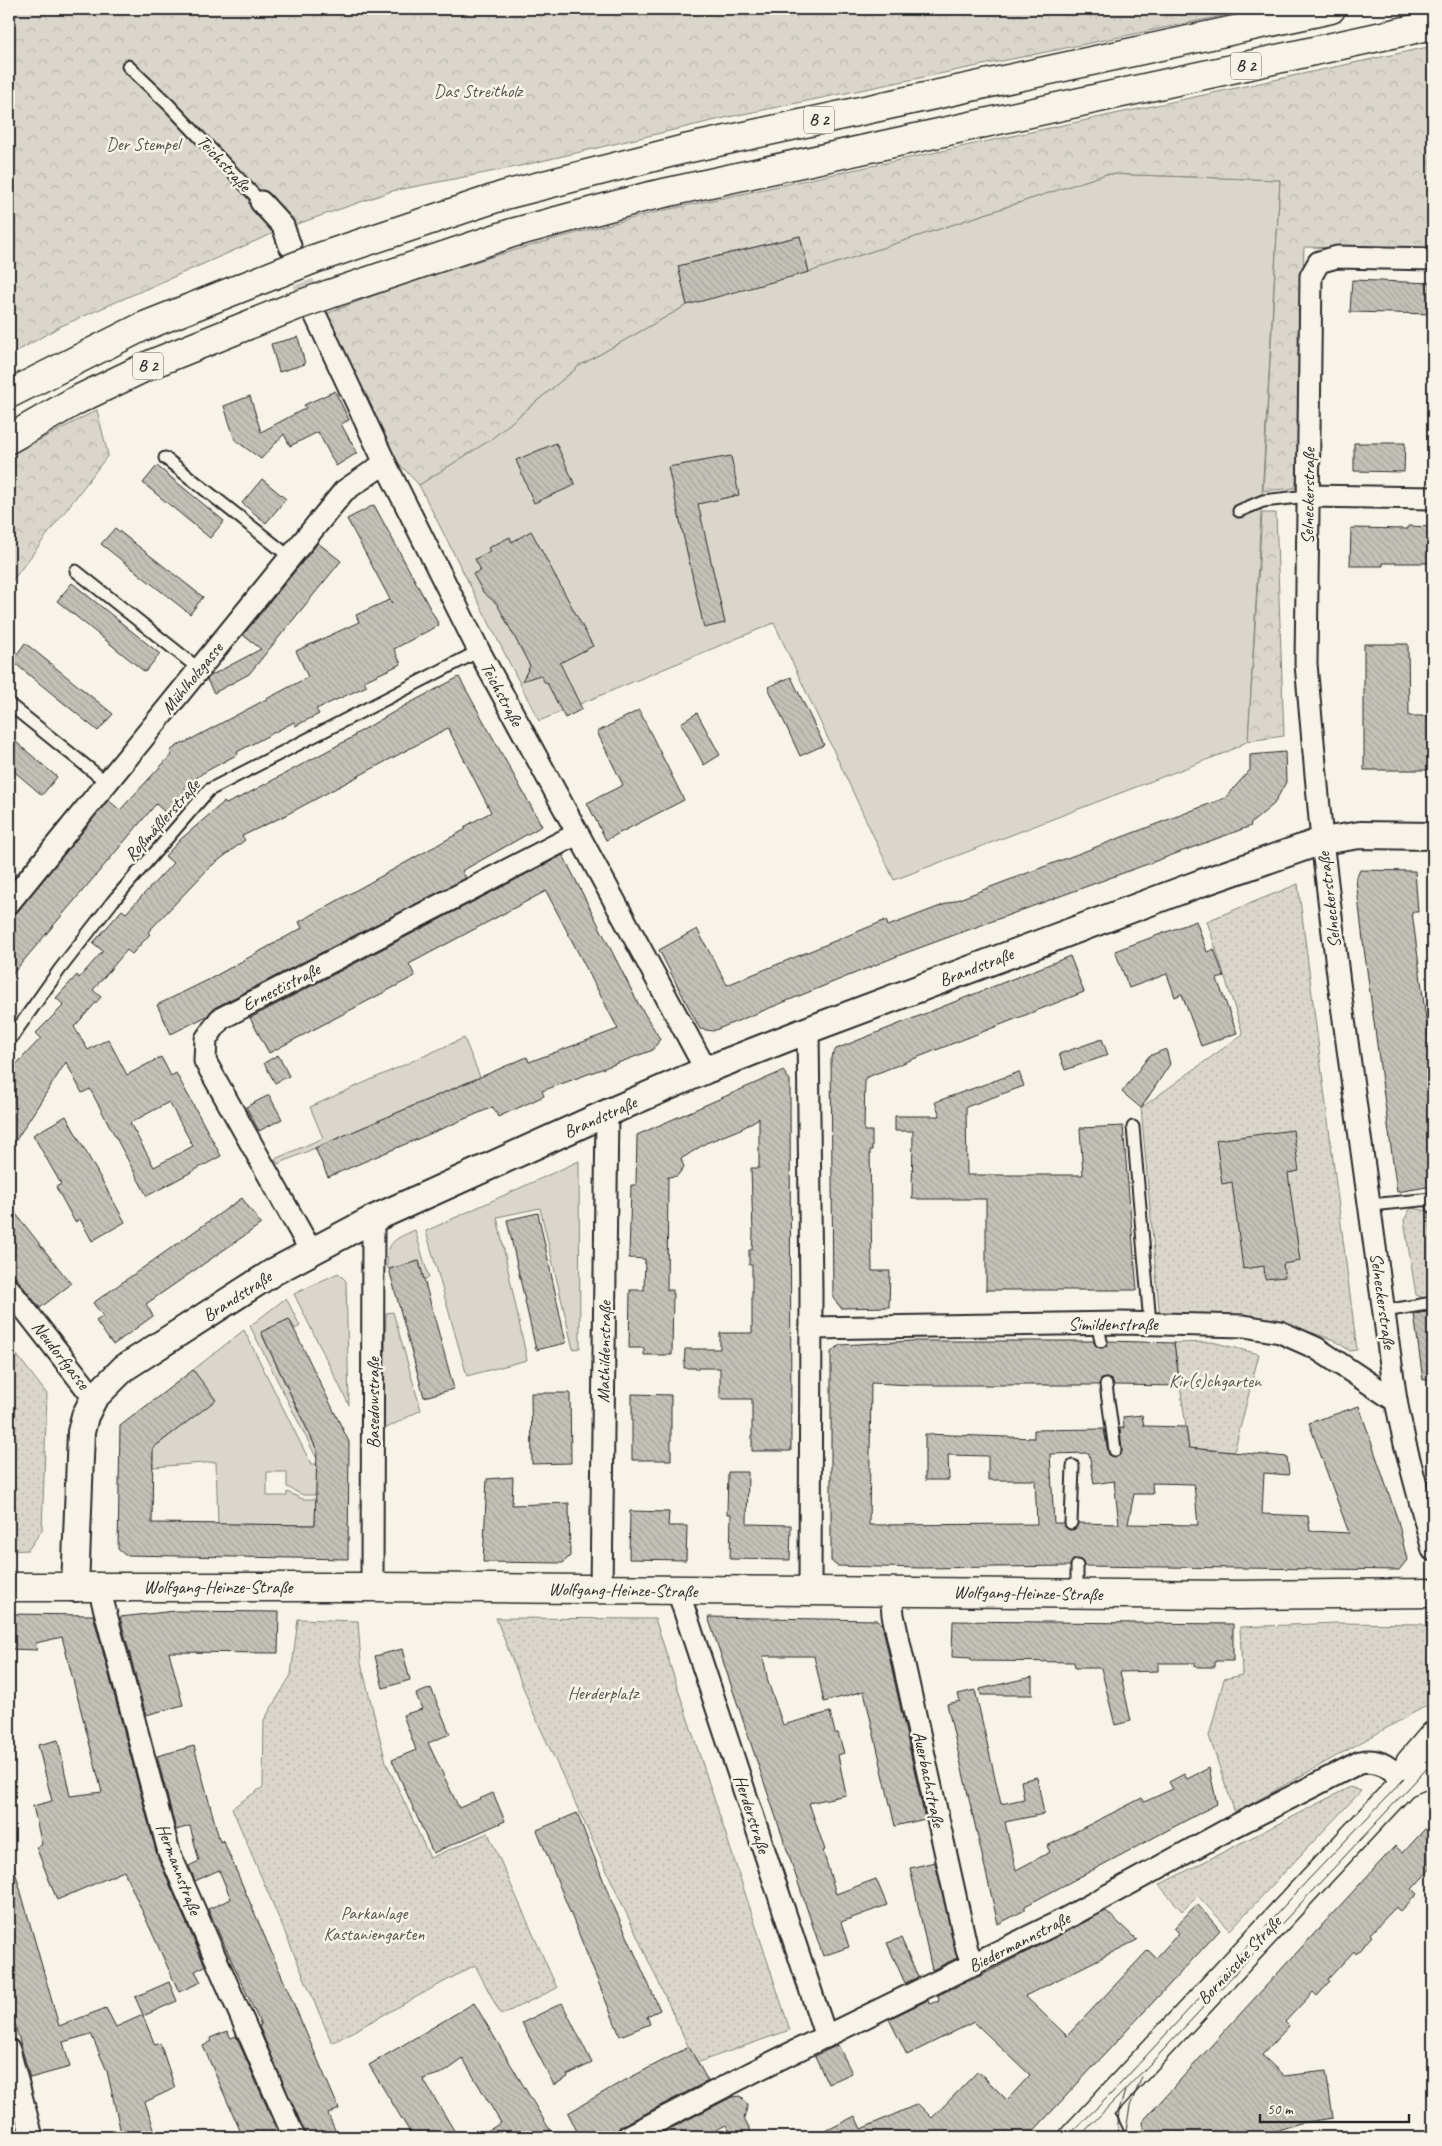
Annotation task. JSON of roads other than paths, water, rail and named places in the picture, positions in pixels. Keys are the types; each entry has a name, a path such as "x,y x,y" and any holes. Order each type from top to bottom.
{"main road":[{"name":"B 2","path":"9,394 142,327 314,259 505,195 686,149 1331,9"},
{"name":"B 2","path":"9,439 75,401 154,363 512,232 646,197 1433,25"},
{"name":"Wolfgang-Heinze-Straße","path":"9,1587 1237,1595 1433,1593"},
{"name":"Wolfgang-Heinze-Straße","path":"1237,1595 1291,1608 1433,1612"},
{"name":"Bornaische Straße","path":"1074,2137 1404,1781 1410,1762 1433,1736"},
{"name":"Bornaische Straße","path":"1404,1781 1433,1770"}],"street":[{"name":"Teichstraße","path":"261,202 283,226 290,246"},
{"name":"Selneckerstraße","path":"1433,259 1337,257 1319,262 1311,276 1306,664 1322,841 1339,983 1396,1401 1405,1444 1433,1550"},
{"name":"Teichstraße","path":"311,304 385,463 479,651 706,1070"},
{"name":"Mühlholzgasse","path":"9,903 344,491 385,463"},
{"path":"1308,496 1433,498"},
{"name":"Ernestistraße","path":"311,1252 205,1061 206,1039 220,1019 577,834"},
{"name":"Brandstraße","path":"87,1588 81,1432 85,1416 94,1398 124,1368 275,1271 373,1219 706,1070 1201,882 1322,841 1360,835 1433,836"},
{"path":"808,1030 810,1591"},
{"name":"Mathildenstraße","path":"601,1590 607,1113"},
{"name":"Basedowstraße","path":"372,1588 373,1219"},
{"name":"Neudorfgasse","path":"9,1289 94,1398"},
{"name":"Simildenstraße","path":"810,1328 1099,1332 1150,1323 1244,1326 1280,1332 1316,1348 1396,1401"},
{"name":"Hermannstraße","path":"87,1588 169,1852 294,2137"},
{"name":"Herderstraße","path":"678,1591 826,2037"},
{"name":"Auerbachstraße","path":"891,1592 893,1615 967,1950 974,1965"},
{"name":"Biedermannstraße","path":"627,2137 755,2071 1063,1920 1229,1829 1360,1762 1374,1761 1386,1765 1404,1781"},
{"path":"9,2050 32,2137"},
{"path":"1098,2112 1107,2122 1114,2137"}],"lane":[{"name":"Teichstraße","path":"128,66 169,105 261,202"},
{"path":"165,458 290,557"},
{"path":"1239,511 1263,501 1308,496"},
{"path":"76,571 199,668"},
{"name":"Roßmäßlerstraße","path":"9,1040 60,969 113,901 209,790 479,651"},
{"path":"9,704 106,782"},
{"path":"1132,1127 1150,1323"},
{"path":"1370,1204 1432,1199 1433,1207"},
{"path":"1384,1310 1433,1303"},
{"path":"1106,1385 1115,1450"},
{"path":"1071,1523 1073,1466"},
{"path":"1077,1566 1077,1594"},
{"path":"1404,1781 1433,1749"}],"tunnel":[{"path":"293,252 313,310"}],"tram line":[{"path":"1079,2137 1152,2062 1433,1762"},
{"path":"1067,2137 1111,2094 1308,1880 1404,1779"},
{"path":"1125,2137 1130,2106 1142,2077"},
{"path":"1117,2137 1119,2110 1125,2091"}],"park label":[{"name":"Das Streitholz","path":"478,91"},
{"name":"Der Stempel","path":"143,144"},
{"name":"Kir(s)chgarten","path":"1215,1381"},
{"name":"Herderplatz","path":"603,1693"},
{"name":"Parkanlage Kastaniengarten","path":"374,1924"}]}
